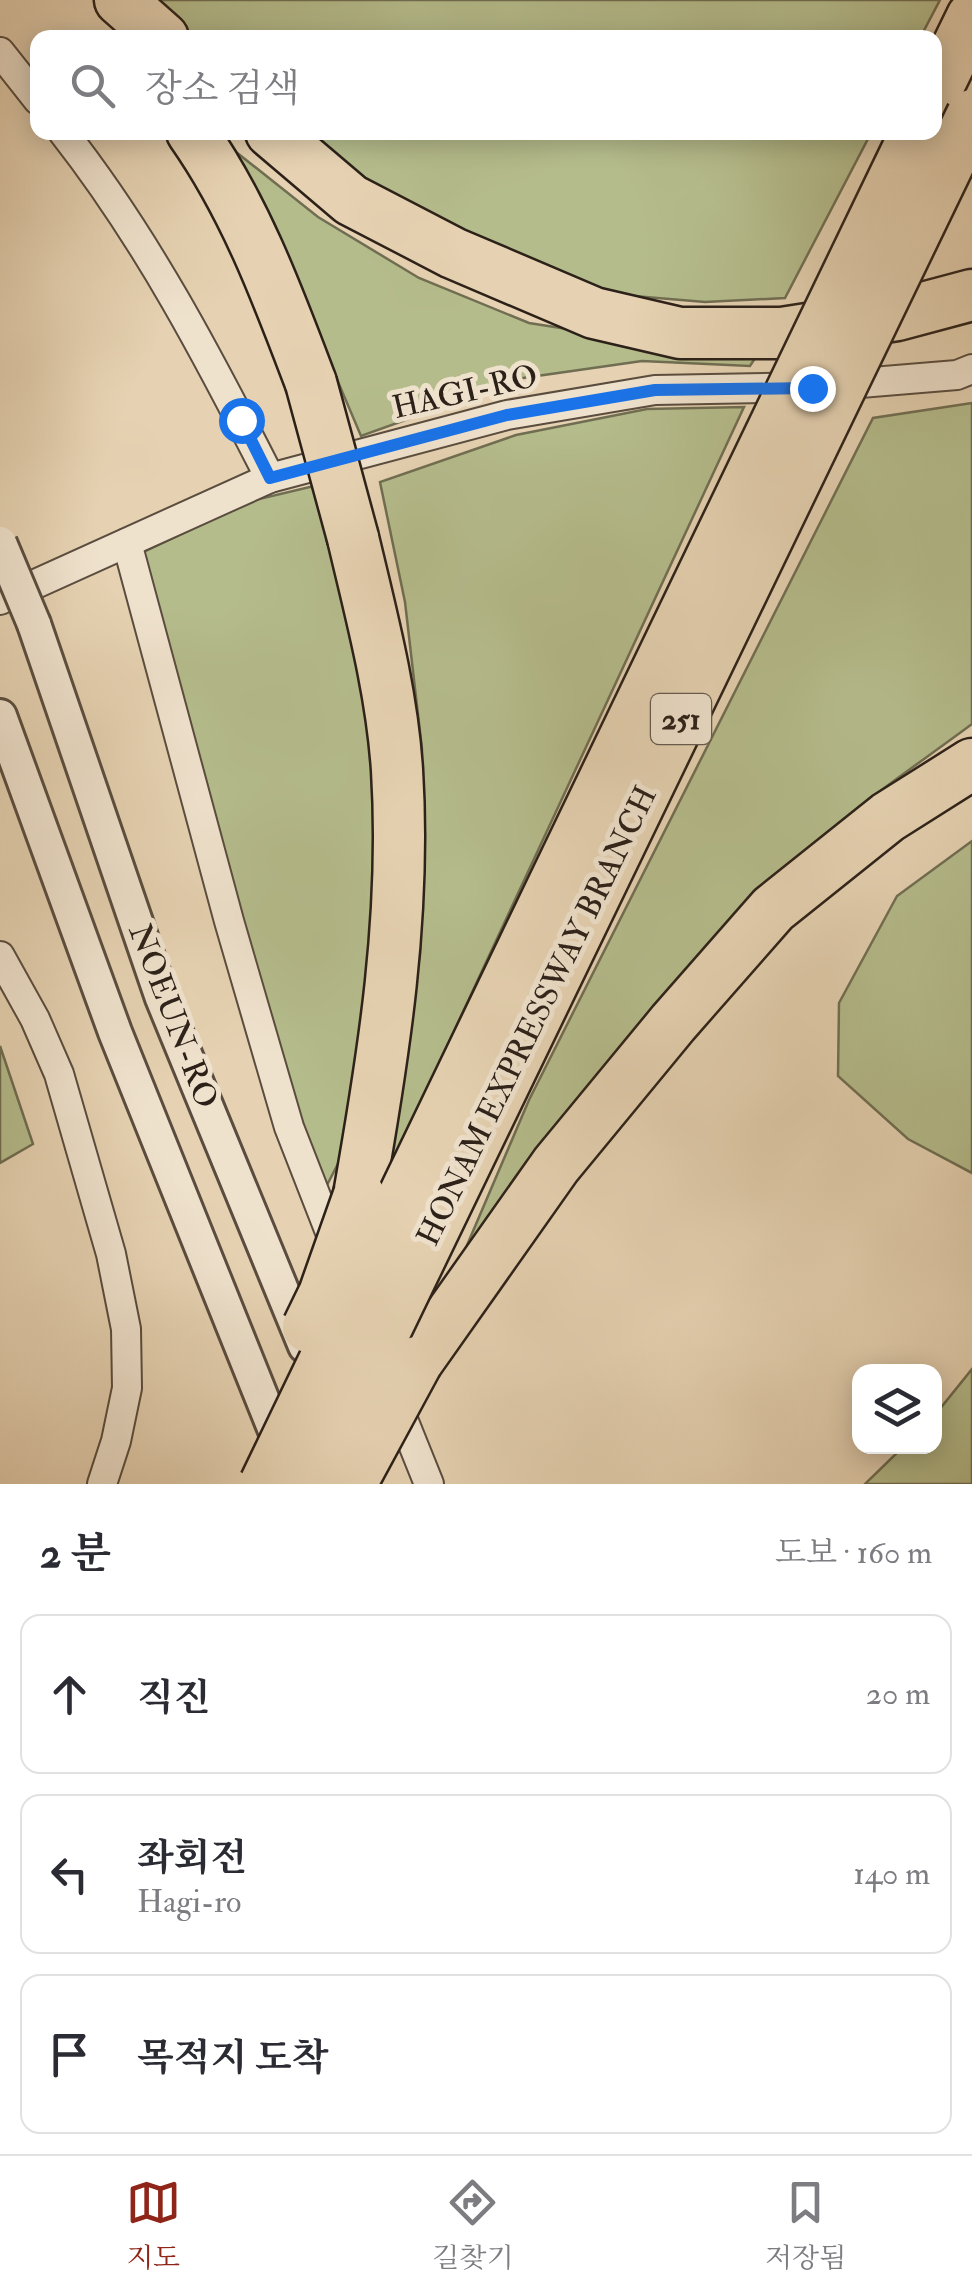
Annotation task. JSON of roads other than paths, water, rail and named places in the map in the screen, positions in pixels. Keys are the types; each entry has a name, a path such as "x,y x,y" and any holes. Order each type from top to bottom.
{"highway":[{"path":"86,0 114,30"},
{"path":"120,0 154,30"},
{"path":"942,79 972,17"},
{"name":"HONAM EXPRESSWAY BRANCH","path":"310,1484 972,114"},
{"path":"198,140 222,174 270,276 312,383 380,652 397,768 399,908 379,1082 359,1196 324,1294 231,1484"},
{"path":"280,140 351,200 452,253 594,312 680,333 782,333 897,315 972,295"},
{"name":"HONAM EXPRESSWAY BRANCH","path":"265,1484 912,140"},
{"path":"350,1468 416,1362 556,1165 672,1023 773,909 888,818 972,764"}],"street":[{"path":"0,52 30,90"},
{"path":"69,140 104,185 167,283 270,478"},
{"name":"HAGI-RO","path":"0,600 270,478 507,415 655,390 812,388 958,375 972,368"},
{"name":"NOEUN-RO","path":"0,542 34,624 162,998 350,1468 362,1484"},
{"path":"127,543 229,922 289,1127 430,1484"},
{"name":"NOEUN-RO","path":"0,716 115,1032 296,1484"},
{"path":"0,956 35,1019 59,1074 112,1254 126,1329 127,1388 102,1484"},
{"path":"350,1468 405,1426"}]}
